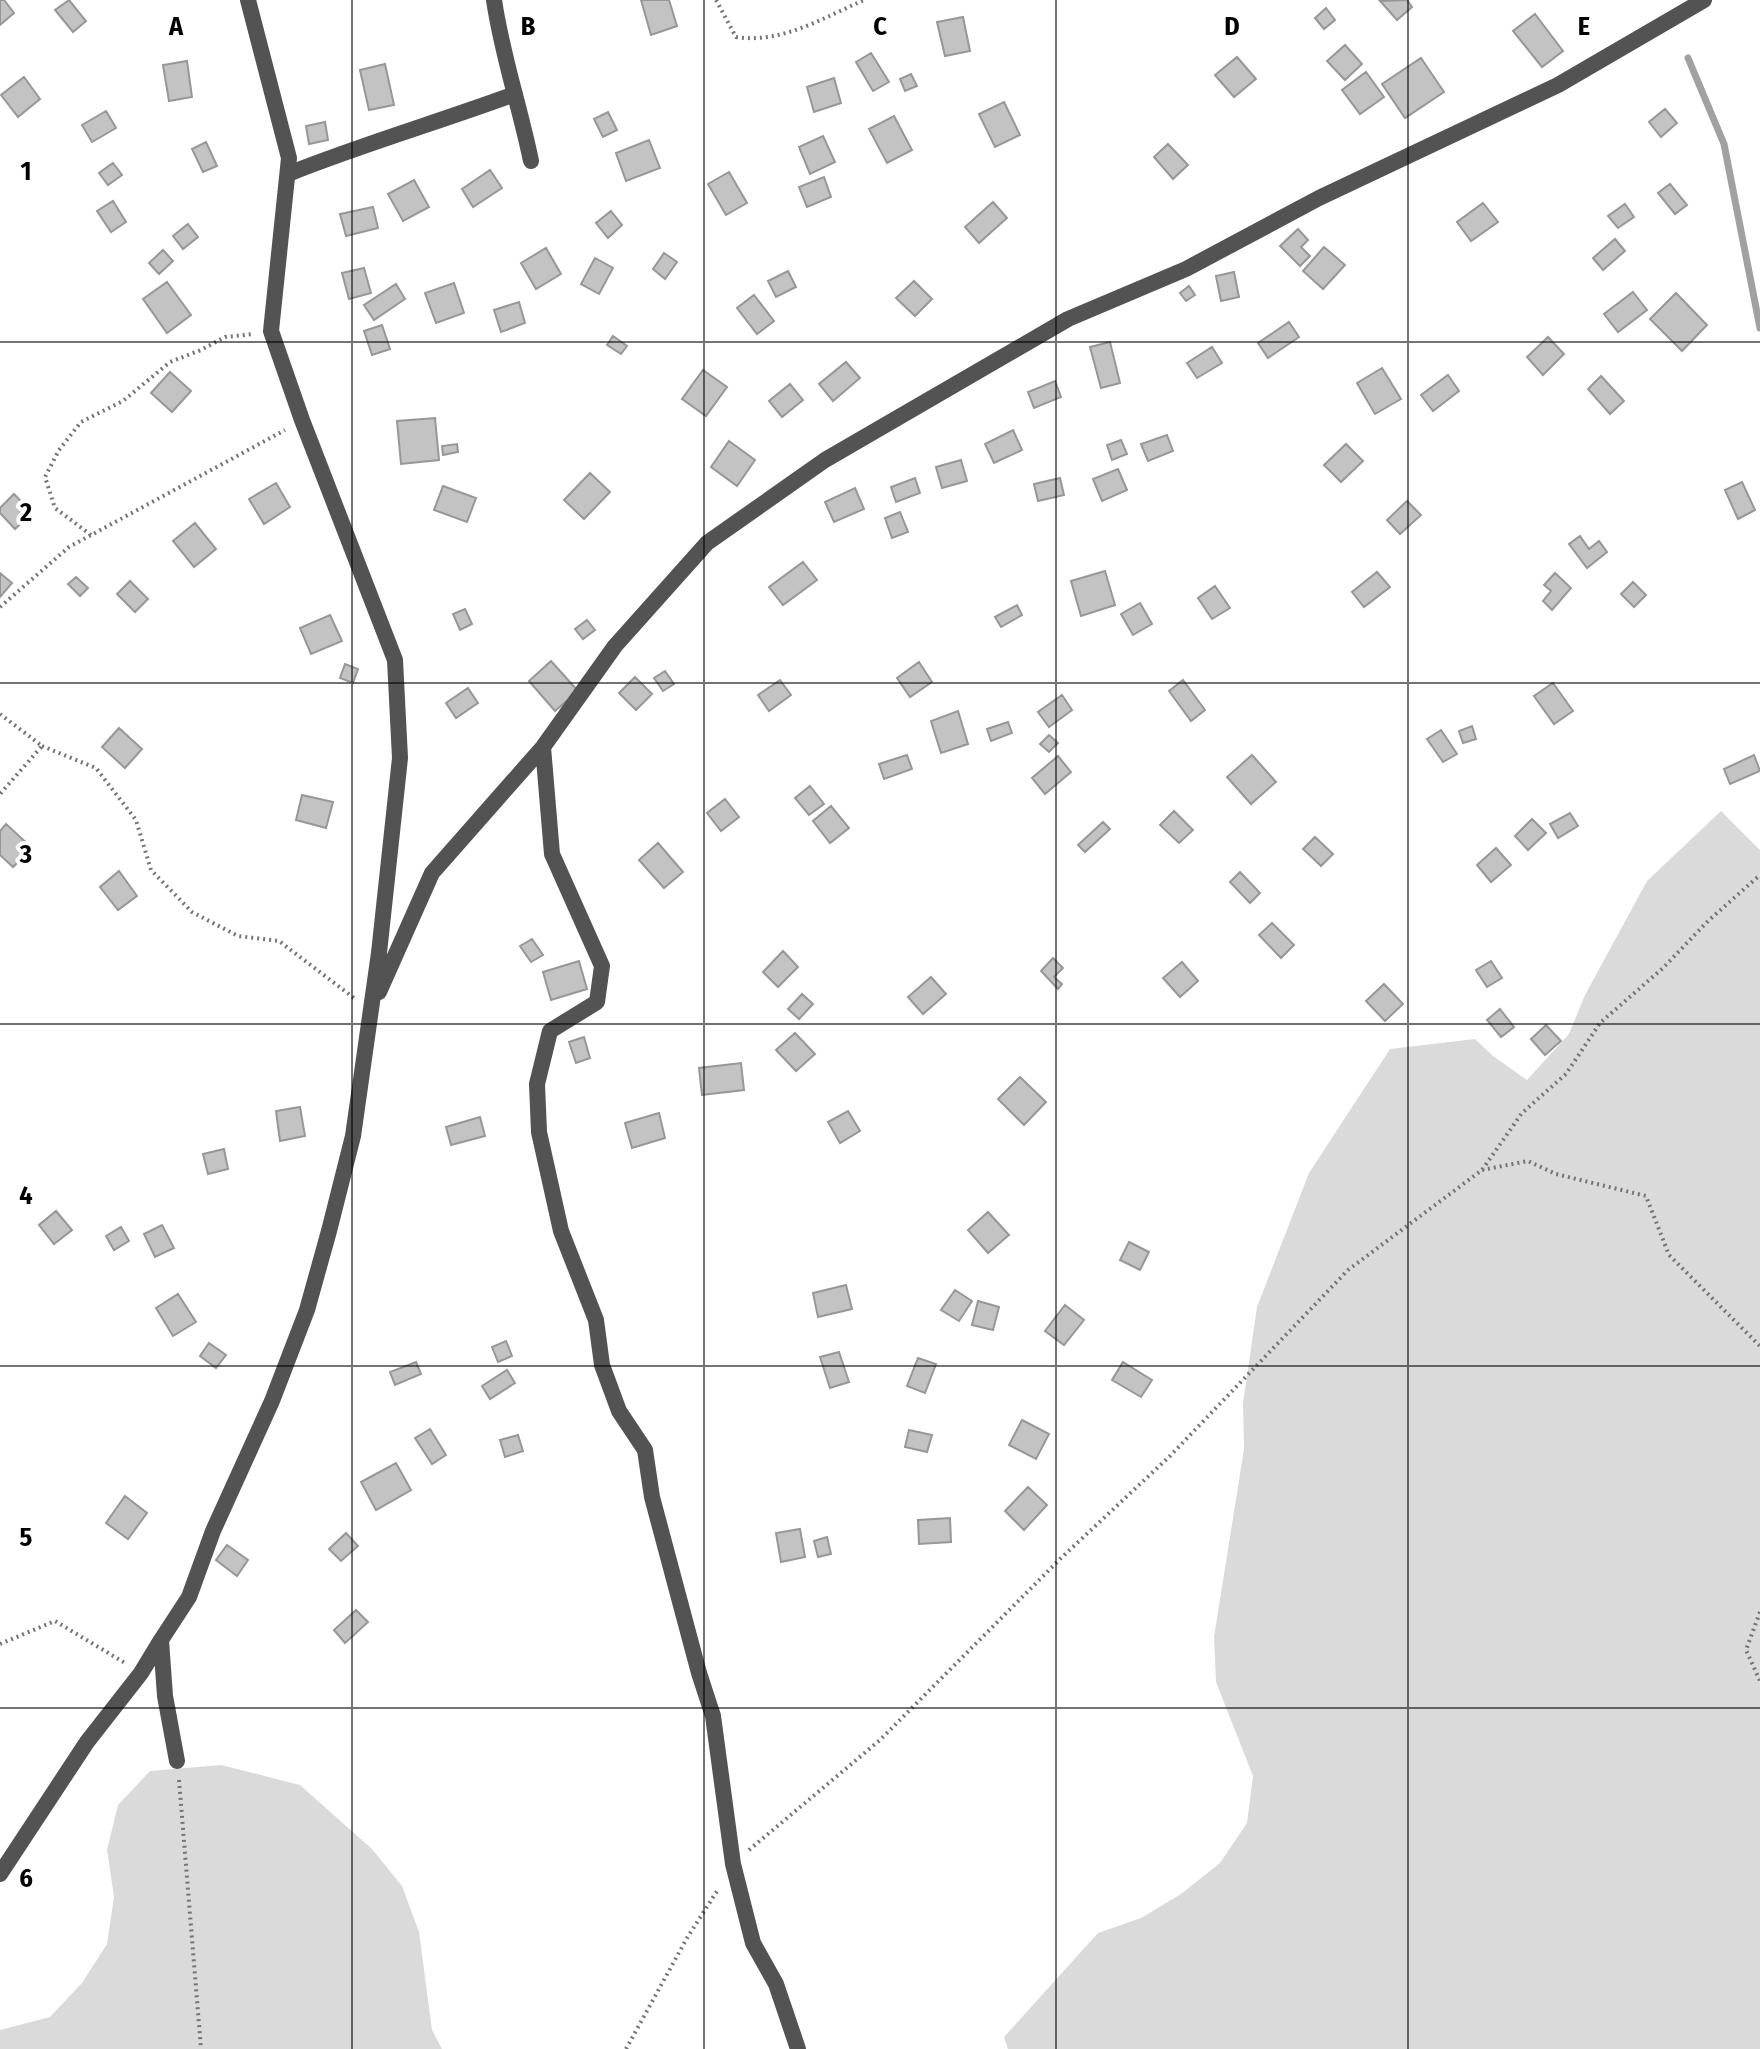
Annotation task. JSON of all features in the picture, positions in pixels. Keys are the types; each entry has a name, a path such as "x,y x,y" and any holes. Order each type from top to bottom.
{"street":[{"path":"0,1874 87,1742 141,1673 189,1597 213,1531 272,1401 307,1310 353,1136 370,1011 400,758 395,660 271,331 289,158 248,0"},
{"path":"494,0 501,45 531,161"},
{"path":"370,1011 432,873 543,747 615,646 707,543 825,460 1068,319 1186,269 1319,198 1558,85 1704,0"},
{"path":"288,174 359,146 420,129 515,94"},
{"path":"543,747 552,854 602,966 597,1002 550,1031 537,1084 539,1132 561,1231 596,1320 602,1365 619,1411 645,1450 652,1497 713,1716 733,1864 753,1943 776,1984 798,2049"},
{"path":"161,1640 165,1696 177,1761"}],"path":[{"path":"716,0 736,37 755,40 795,31 864,0"},
{"path":"91,535 55,508 45,477 59,450 81,422 123,401 170,362 225,337 271,331"},
{"path":"0,607 69,547 302,420"},
{"path":"0,714 42,746 96,768 136,820 151,870 192,912 238,936 279,941 370,1011"},
{"path":"0,794 42,746"},
{"path":"626,2049 687,1938 733,1864 880,1740 1059,1560 1170,1456 1348,1270 1482,1170 1522,1113 1566,1074 1600,1023 1663,968 1708,921 1760,875"},
{"path":"1482,1170 1528,1161 1556,1174 1646,1196 1669,1255 1760,1346"},
{"path":"1760,1612 1746,1650 1760,1681"},
{"path":"0,1644 55,1621 141,1673"},
{"path":"177,1761 201,2049"}],"shaded area":[{"path":"1721,811 1760,850 1760,2049 1008,2049 1004,2037 1098,1933 1141,1918 1181,1894 1220,1863 1247,1823 1253,1776 1216,1682 1214,1637 1244,1449 1243,1403 1257,1307 1309,1173 1390,1049 1475,1039 1527,1080 1569,1034 1585,995 1647,881"},
{"path":"221,1765 300,1785 372,1849 402,1886 419,1932 432,2030 442,2049 0,2049 0,2030 50,2017 82,1983 107,1944 114,1897 107,1850 118,1805 150,1771"}],"building":[{"path":"0,0 4,0 14,13 0,25"},
{"path":"69,0 86,21 73,32 55,10"},
{"path":"641,0 669,0 677,26 651,35"},
{"path":"1407,0 1412,7 1397,20 1380,1"},
{"path":"1326,8 1335,20 1324,29 1315,18"},
{"path":"1535,14 1563,51 1542,67 1513,31"},
{"path":"963,17 970,51 945,56 937,22"},
{"path":"1345,45 1362,64 1345,80 1327,61"},
{"path":"871,53 889,82 873,91 856,62"},
{"path":"1237,57 1256,79 1234,97 1215,75"},
{"path":"1421,58 1444,92 1405,118 1382,84"},
{"path":"187,61 192,97 169,101 163,65"},
{"path":"385,64 394,105 369,110 360,70"},
{"path":"1366,72 1384,97 1360,114 1342,90"},
{"path":"911,74 917,86 905,91 900,79"},
{"path":"24,77 40,99 18,117 1,95"},
{"path":"834,78 841,103 814,112 807,87"},
{"path":"1004,102 1020,135 995,147 979,114"},
{"path":"1665,109 1677,123 1661,137 1649,122"},
{"path":"106,111 116,128 92,142 82,125"},
{"path":"608,112 617,130 603,137 594,119"},
{"path":"894,116 912,150 887,163 869,129"},
{"path":"325,122 328,140 309,144 306,126"},
{"path":"823,136 835,162 810,174 799,147"},
{"path":"649,140 660,168 626,181 616,153"},
{"path":"206,142 217,166 203,172 192,149"},
{"path":"1168,144 1188,165 1173,179 1154,157"},
{"path":"113,163 122,175 108,185 99,173"},
{"path":"490,170 502,188 473,207 462,189"},
{"path":"729,172 747,203 726,215 708,184"},
{"path":"824,177 831,197 807,207 799,187"},
{"path":"414,180 429,207 403,221 388,194"},
{"path":"1670,184 1687,205 1675,214 1658,193"},
{"path":"113,201 126,222 111,232 97,211"},
{"path":"993,202 1007,218 979,243 965,227"},
{"path":"1483,203 1498,222 1471,241 1457,222"},
{"path":"1625,204 1634,217 1618,228 1608,216"},
{"path":"373,207 378,228 346,236 340,214"},
{"path":"611,211 622,225 608,238 596,223"},
{"path":"188,224 198,237 183,249 173,236"},
{"path":"1298,229 1308,240 1301,247 1310,256 1300,266 1280,246"},
{"path":"1615,239 1625,251 1603,270 1593,258"},
{"path":"1324,247 1345,265 1323,289 1303,271"},
{"path":"546,248 561,274 536,289 521,263"},
{"path":"163,250 173,261 159,274 149,263"},
{"path":"664,253 677,262 665,279 653,269"},
{"path":"595,258 613,268 599,294 581,284"},
{"path":"364,268 371,293 349,299 342,273"},
{"path":"788,271 796,287 776,297 768,281"},
{"path":"1234,272 1239,297 1221,301 1216,276"},
{"path":"914,281 932,299 915,316 896,298"},
{"path":"167,282 191,315 167,333 143,299"},
{"path":"454,283 464,313 436,323 425,293"},
{"path":"396,284 405,299 374,320 364,305"},
{"path":"1189,286 1195,295 1186,301 1180,293"},
{"path":"1633,292 1647,310 1618,332 1604,314"},
{"path":"1676,293 1707,325 1682,351 1650,319"},
{"path":"754,295 774,321 757,334 737,308"},
{"path":"519,302 525,323 501,332 494,310"},
{"path":"1289,322 1299,337 1268,358 1258,343"},
{"path":"382,325 390,349 372,355 364,331"},
{"path":"613,336 627,346 621,354 607,345"},
{"path":"1548,337 1564,354 1543,375 1527,357"},
{"path":"1110,342 1120,383 1101,388 1090,347"},
{"path":"1212,347 1222,363 1197,378 1187,363"},
{"path":"846,362 860,378 833,401 819,384"},
{"path":"1382,368 1401,399 1375,414 1357,383"},
{"path":"703,370 727,387 706,416 682,399"},
{"path":"170,372 191,391 172,412 151,393"},
{"path":"1448,375 1459,391 1433,411 1421,395"},
{"path":"1601,376 1624,401 1610,414 1588,389"},
{"path":"1055,381 1061,397 1034,408 1028,392"},
{"path":"790,384 803,400 782,417 769,401"},
{"path":"435,418 439,460 401,464 397,421"},
{"path":"1013,430 1022,450 994,463 985,444"},
{"path":"1167,435 1173,451 1148,461 1141,444"},
{"path":"1121,440 1127,454 1112,460 1107,445"},
{"path":"729,441 755,460 737,486 711,467"},
{"path":"457,444 458,452 443,455 442,446"},
{"path":"1346,444 1363,461 1341,482 1324,465"},
{"path":"961,460 967,481 942,488 936,467"},
{"path":"1118,469 1127,490 1102,501 1093,479"},
{"path":"590,473 610,492 584,519 564,500"},
{"path":"915,478 920,493 896,502 891,487"},
{"path":"1060,478 1064,495 1038,501 1034,484"},
{"path":"1742,482 1755,510 1738,519 1725,490"},
{"path":"276,483 290,507 264,524 249,499"},
{"path":"443,486 476,498 467,522 434,510"},
{"path":"855,488 864,509 834,522 825,502"},
{"path":"14,494 32,513 15,529 0,513 0,508"},
{"path":"1407,501 1421,515 1400,534 1387,520"},
{"path":"900,512 908,532 892,538 885,518"},
{"path":"195,523 216,549 194,567 173,541"},
{"path":"1580,536 1589,549 1599,541 1607,552 1587,568 1569,544"},
{"path":"803,562 817,580 783,605 769,587"},
{"path":"1105,571 1115,605 1081,616 1071,581"},
{"path":"1377,572 1390,587 1364,607 1352,592"},
{"path":"0,573 12,583 0,597"},
{"path":"1555,573 1571,588 1552,610 1543,601 1551,591 1544,585"},
{"path":"76,577 88,588 80,596 68,584"},
{"path":"130,581 148,599 135,612 117,594"},
{"path":"1633,582 1646,595 1634,607 1621,594"},
{"path":"1215,586 1230,608 1212,619 1198,598"},
{"path":"1140,603 1152,624 1133,635 1121,614"},
{"path":"1017,605 1022,615 1001,627 995,617"},
{"path":"465,609 472,624 460,630 453,614"},
{"path":"330,615 342,641 311,654 300,628"},
{"path":"587,620 595,630 583,639 575,629"},
{"path":"551,661 578,691 555,711 529,681"},
{"path":"919,662 932,682 910,697 897,678"},
{"path":"345,664 358,669 353,683 340,678"},
{"path":"665,671 674,684 663,691 654,678"},
{"path":"635,677 652,694 636,710 619,693"},
{"path":"780,680 791,695 769,711 758,695"},
{"path":"1183,680 1205,710 1191,721 1169,691"},
{"path":"1553,683 1573,711 1554,724 1534,696"},
{"path":"468,688 478,703 456,718 446,703"},
{"path":"1062,695 1072,710 1049,727 1038,712"},
{"path":"958,711 968,744 941,753 931,721"},
{"path":"1008,722 1012,733 991,741 987,729"},
{"path":"1472,726 1476,739 1463,743 1459,731"},
{"path":"119,728 142,749 125,768 102,747"},
{"path":"1441,730 1457,754 1443,762 1427,739"},
{"path":"1049,735 1058,743 1049,752 1040,744"},
{"path":"907,755 912,769 884,779 879,764"},
{"path":"1252,755 1276,782 1251,804 1227,777"},
{"path":"1754,755 1760,771 1730,784 1724,769"},
{"path":"1058,756 1071,772 1045,794 1032,778"},
{"path":"810,786 824,804 809,815 795,798"},
{"path":"302,795 333,802 326,828 296,820"},
{"path":"725,799 739,817 721,831 707,813"},
{"path":"831,806 849,828 830,843 813,821"},
{"path":"1174,811 1193,830 1179,843 1160,825"},
{"path":"1570,813 1578,826 1558,838 1550,824"},
{"path":"1532,819 1546,833 1528,850 1515,836"},
{"path":"1103,822 1110,829 1085,852 1078,845"},
{"path":"6,824 32,848 13,867 0,855 0,831"},
{"path":"1315,837 1333,854 1321,866 1303,849"},
{"path":"658,843 683,872 664,888 639,860"},
{"path":"1496,848 1511,865 1491,882 1477,865"},
{"path":"119,871 137,896 118,910 100,887"},
{"path":"1240,872 1260,893 1250,903 1230,882"},
{"path":"1272,923 1294,945 1281,958 1259,935"},
{"path":"532,939 543,955 531,962 520,946"},
{"path":"783,951 798,967 778,987 763,972"},
{"path":"1053,958 1063,968 1054,977 1062,984 1058,989 1041,971"},
{"path":"579,961 587,989 551,1000 543,972"},
{"path":"1491,961 1502,978 1487,987 1476,970"},
{"path":"1182,962 1198,981 1180,997 1163,978"},
{"path":"931,977 946,994 923,1014 908,997"},
{"path":"1384,984 1403,1004 1385,1021 1366,1001"},
{"path":"802,994 813,1004 799,1019 788,1009"},
{"path":"1500,1009 1514,1027 1501,1037 1487,1020"},
{"path":"1546,1025 1561,1041 1545,1055 1531,1039"},
{"path":"795,1033 815,1054 796,1071 776,1050"},
{"path":"584,1037 590,1058 576,1063 569,1042"},
{"path":"741,1063 744,1090 702,1095 699,1068"},
{"path":"1020,1077 1046,1102 1024,1125 998,1099"},
{"path":"300,1107 305,1136 280,1141 276,1111"},
{"path":"848,1111 860,1131 840,1143 828,1122"},
{"path":"659,1113 665,1138 632,1148 625,1123"},
{"path":"480,1117 485,1136 451,1145 446,1127"},
{"path":"224,1149 228,1169 208,1174 203,1154"},
{"path":"56,1211 72,1230 54,1244 39,1225"},
{"path":"988,1212 1009,1235 988,1253 968,1230"},
{"path":"162,1225 174,1248 155,1257 144,1234"},
{"path":"121,1227 129,1241 114,1250 106,1236"},
{"path":"1129,1242 1149,1252 1140,1270 1120,1260"},
{"path":"846,1285 852,1309 818,1317 813,1293"},
{"path":"955,1290 972,1301 959,1321 941,1310"},
{"path":"178,1294 196,1322 173,1336 156,1308"},
{"path":"978,1301 999,1307 993,1330 972,1325"},
{"path":"1065,1305 1084,1320 1064,1345 1045,1331"},
{"path":"506,1341 512,1356 498,1362 492,1347"},
{"path":"209,1343 226,1355 216,1368 200,1356"},
{"path":"839,1352 849,1382 830,1388 820,1357"},
{"path":"918,1358 936,1364 925,1393 907,1386"},
{"path":"416,1362 421,1374 395,1385 390,1372"},
{"path":"1123,1362 1152,1380 1141,1397 1112,1380"},
{"path":"507,1370 515,1383 490,1399 482,1386"},
{"path":"1022,1420 1049,1434 1036,1459 1009,1445"},
{"path":"430,1429 446,1455 432,1464 415,1438"},
{"path":"909,1430 932,1435 927,1452 905,1447"},
{"path":"518,1435 523,1451 505,1457 500,1440"},
{"path":"396,1463 411,1490 376,1510 361,1482"},
{"path":"1028,1487 1047,1505 1024,1530 1005,1511"},
{"path":"125,1496 147,1513 128,1539 106,1523"},
{"path":"950,1518 951,1542 919,1544 918,1520"},
{"path":"800,1529 805,1557 781,1562 776,1533"},
{"path":"346,1533 358,1546 341,1561 329,1549"},
{"path":"827,1537 831,1554 818,1557 814,1541"},
{"path":"227,1545 248,1560 237,1576 216,1560"},
{"path":"356,1610 368,1622 345,1643 334,1630"}],"waterway":[{"path":"1688,58 1724,144 1760,328"}]}
